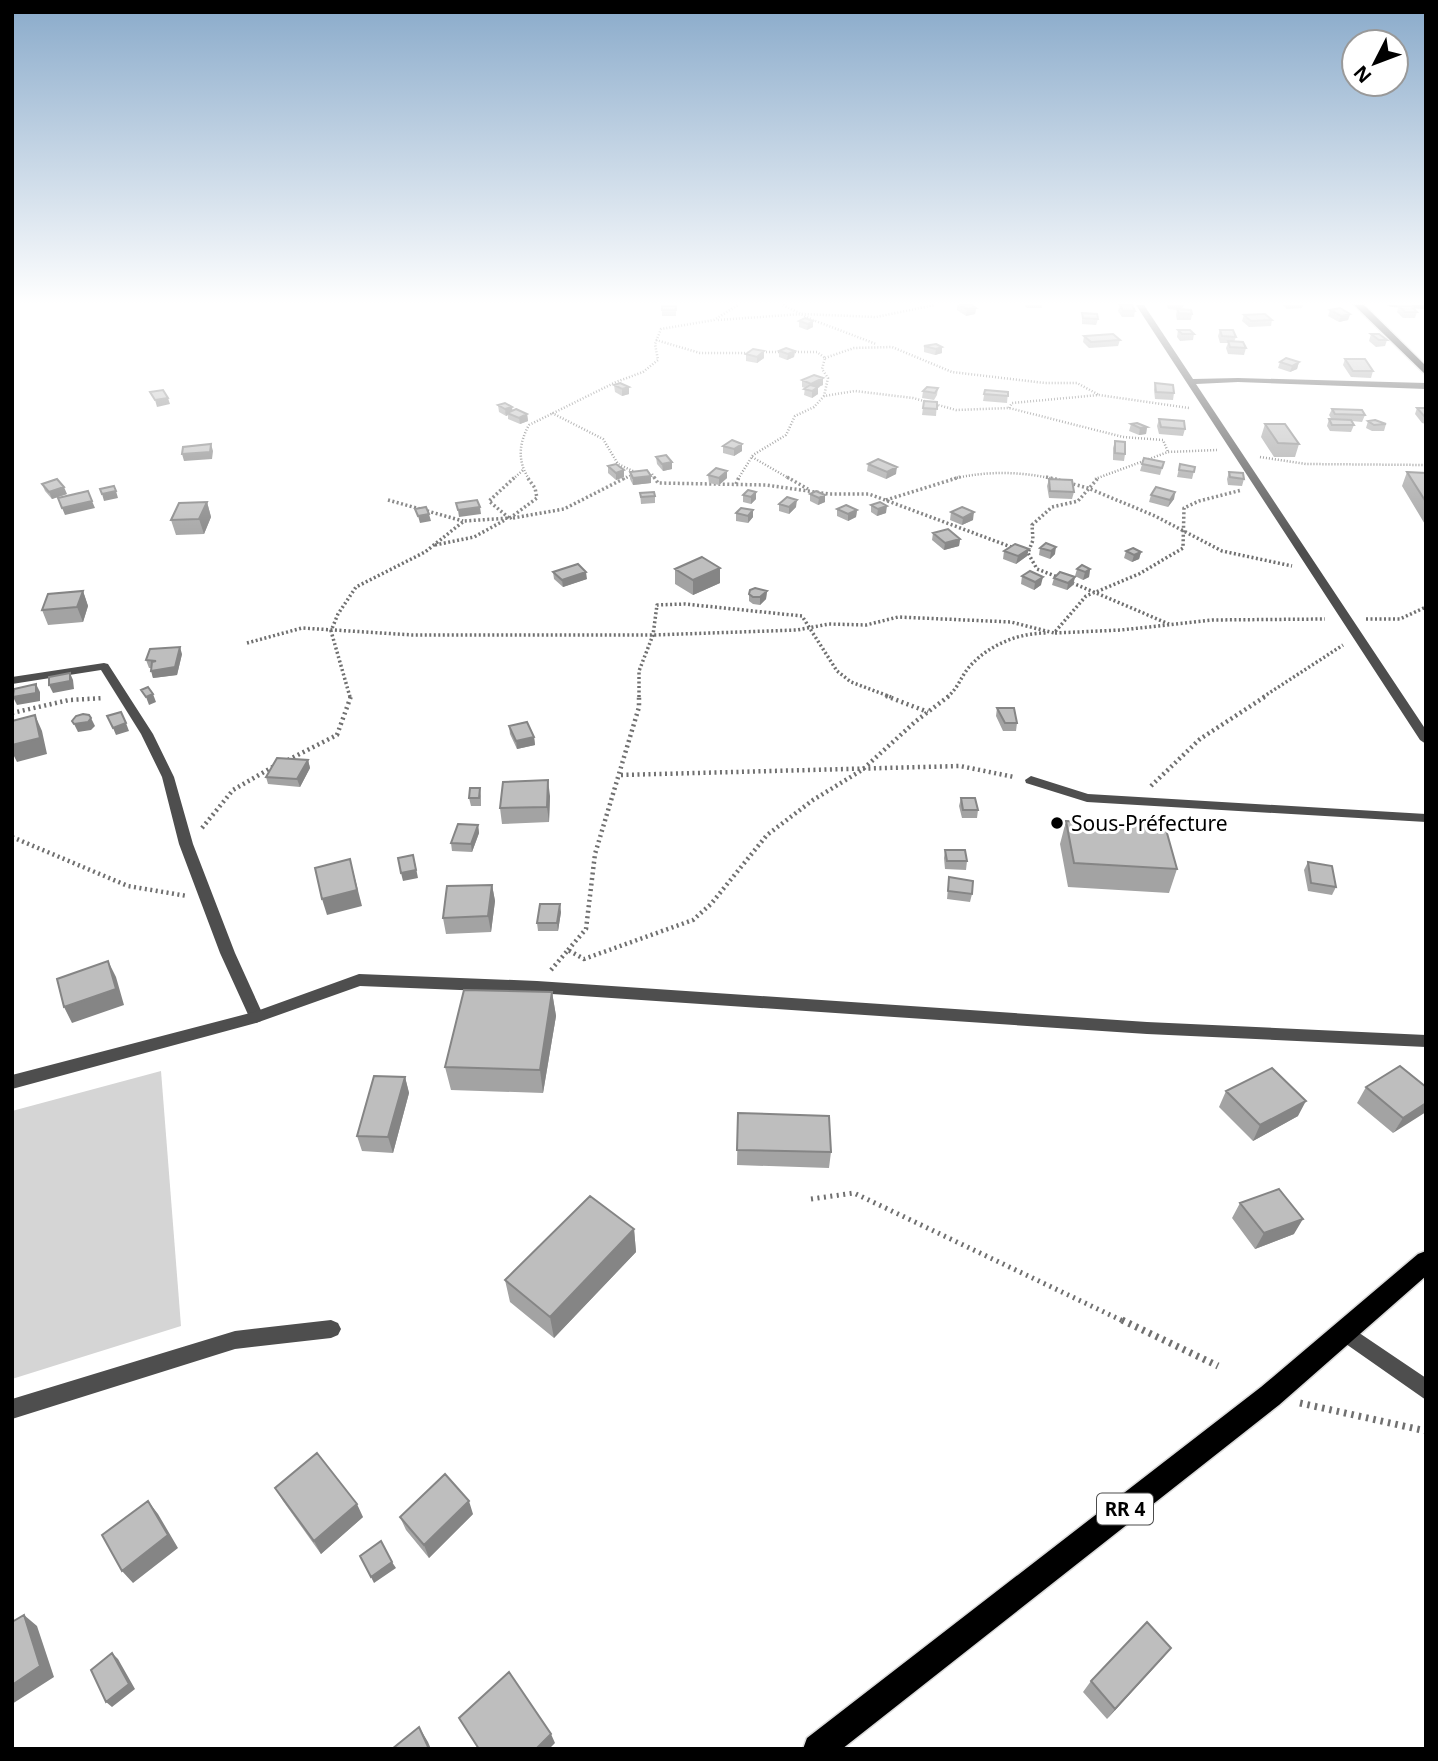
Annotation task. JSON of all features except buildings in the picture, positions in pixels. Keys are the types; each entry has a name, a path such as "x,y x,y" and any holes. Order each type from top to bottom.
{"main road":[{"name":"RR 4","path":"818,1749 1270,1396 1426,1261"}],"street":[{"path":"1192,387 1426,740"},
{"path":"12,681 104,666 125,696 168,777 188,849 228,958 256,1017"},
{"path":"1031,780 1087,798 1426,818"},
{"path":"12,1082 256,1017 359,980 537,987 1147,1028 1426,1041"},
{"path":"12,1409 235,1340 331,1329"},
{"path":"1343,1331 1426,1390"}],"path":[{"path":"434,545 474,537 528,507 537,498 536,486 523,470 521,437 529,425 609,387"},
{"path":"736,485 755,453 782,440 794,427 795,416 814,407 824,396 826,387"},
{"path":"1085,387 1099,395"},
{"path":"824,396 855,391 913,398 956,410 1009,408 1123,437 1163,440 1168,452"},
{"path":"1009,408 1012,404 1099,395 1208,410"},
{"path":"552,413 603,439 618,464 636,473 652,474 658,483 766,485 829,494 869,494 1028,553 1037,569 1170,624"},
{"path":"1028,553 1033,540 1032,525 1057,502 1078,501 1096,478 1168,452 1233,449 1269,460 1306,464 1426,465"},
{"path":"752,457 812,491"},
{"path":"510,518 489,501 504,491 509,480 523,470"},
{"path":"388,500 464,521 510,518 564,509 636,473"},
{"path":"886,500 943,480 974,473 1036,474 1088,488 1155,516 1222,551 1313,570"},
{"path":"1055,633 1086,596 1139,574 1183,548 1185,534 1181,521 1184,508 1199,501 1257,486"},
{"path":"188,849 224,797 254,775 337,736 351,695 331,631 338,614 356,587 425,552 464,521"},
{"path":"537,987 586,929 595,854 621,775 639,707 639,671 653,635 657,605 685,604 802,616 837,671 851,682 928,712"},
{"path":"568,950 584,959 693,919 711,904 767,835 813,800 862,770 954,692 970,666 1000,643 1028,633 1121,630 1212,620 1400,619 1426,607"},
{"path":"247,642 302,628 427,635 742,634 829,624 866,625 898,617 1011,622 1055,633"},
{"path":"1135,801 1200,739 1357,636"},
{"path":"12,713 69,700 125,696"},
{"path":"621,775 862,770 960,765 1031,780"},
{"path":"12,837 128,886 208,899"},
{"path":"811,1199 854,1193 1218,1366"},
{"path":"1270,1396 1426,1431"}],"shaded area":[{"path":"161,1071 181,1326 12,1379 12,1111"}],"place":[{"name":"Sous-Préfecture","path":"1057,823"}]}
